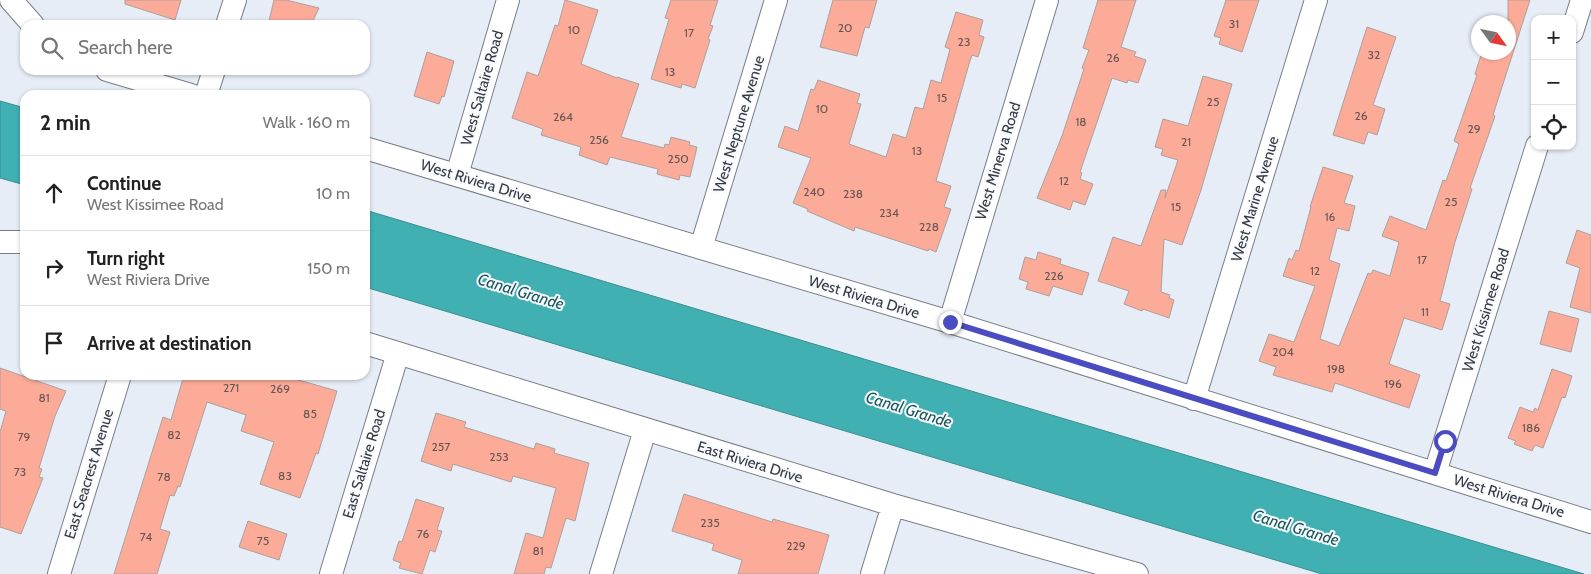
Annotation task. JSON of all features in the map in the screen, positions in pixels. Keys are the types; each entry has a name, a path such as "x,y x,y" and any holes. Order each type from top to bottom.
{"street":[{"path":"11,0 29,20"},
{"path":"229,20 235,0"},
{"name":"West Saltaire Road","path":"457,175 508,0"},
{"name":"West Neptune Avenue","path":"701,248 776,0"},
{"name":"West Minerva Road","path":"950,322 1047,0"},
{"name":"West Marine Avenue","path":"1194,399 1316,0"},
{"path":"1576,19 1582,0"},
{"path":"124,75 174,90"},
{"path":"208,90 212,75"},
{"name":"West Riviera Drive","path":"370,149 950,322 1591,522"},
{"name":"West Kissimee Road","path":"1435,473 1536,150"},
{"path":"0,242 20,242"},
{"name":"East Riviera Drive","path":"370,345 893,505 1137,574"},
{"name":"East Saltaire Road","path":"331,574 398,354"},
{"name":"East Seacrest Avenue","path":"59,574 118,380"},
{"path":"601,574 645,430"},
{"path":"872,574 893,505"}],"water":[{"path":"0,101 20,107 20,184 0,178"},
{"name":"Canal Grande","path":"370,211 1584,574 1322,574 370,288"}],"building":[{"path":"125,0 181,0 175,20 125,4"},
{"path":"274,0 286,0 319,8 313,20 269,20"},
{"path":"565,0 598,10 581,64 639,84 621,137 664,148 665,144 669,145 671,137 690,142 689,145 697,147 690,177 680,175 679,180 657,174 658,169 610,157 607,165 579,155 581,147 541,135 543,129 512,118 527,72 538,76 555,25 558,26"},
{"path":"671,0 718,0 710,25 713,26 708,39 710,40 695,88 682,84 681,88 651,79 669,19 665,18"},
{"path":"833,0 877,0 869,28 865,27 857,56 820,47"},
{"path":"1098,0 1136,0 1121,47 1136,52 1134,56 1146,60 1138,83 1128,80 1127,83 1112,78 1080,172 1082,173 1080,179 1093,184 1085,205 1073,201 1070,210 1037,198 1062,136 1084,69 1082,68 1089,50 1083,48"},
{"path":"1226,0 1259,0 1242,52 1219,44 1221,38 1214,36"},
{"path":"1508,0 1530,0 1516,44 1516,15 1508,15"},
{"path":"956,12 983,20 979,35 984,37 978,57 972,55 969,64 936,181 951,186 944,207 951,209 936,252 855,227 854,231 793,203 811,158 778,147 785,126 798,131 811,89 814,90 818,80 860,94 857,103 861,104 849,144 886,157 893,134 906,138 915,107 923,109 931,80 941,83 950,49 945,47"},
{"path":"1367,27 1396,37 1373,105 1385,109 1377,135 1368,132 1364,144 1333,135"},
{"path":"427,52 454,61 444,97 442,96 439,104 414,96"},
{"path":"1479,60 1511,60 1455,242 1440,301 1450,304 1442,330 1404,318 1389,364 1420,375 1409,408 1335,383 1332,392 1273,375 1276,367 1259,361 1269,334 1294,342 1315,286 1283,276 1289,258 1292,260 1296,250 1299,251 1310,207 1323,167 1353,176 1344,203 1355,206 1349,231 1337,228 1329,260 1340,264 1320,339 1339,346 1368,273 1371,274 1373,270 1390,276 1399,242 1382,236 1390,216 1426,230 1443,180 1446,181 1459,144 1454,141 1477,75 1475,74"},
{"path":"1203,76 1232,84 1201,190 1182,245 1164,239 1161,292 1170,295 1169,298 1174,300 1169,318 1124,304 1129,291 1098,281 1113,237 1141,246 1161,190 1166,190 1165,198 1178,160 1161,155 1163,149 1155,147 1163,119 1188,126"},
{"path":"1577,230 1591,235 1591,313 1570,307 1580,268 1566,263"},
{"path":"1038,252 1061,259 1060,264 1089,273 1082,295 1053,286 1049,296 1026,289 1028,282 1019,279 1025,257 1036,260"},
{"path":"1549,311 1579,319 1571,352 1540,344"},
{"path":"0,368 20,375 20,380 34,380 66,391 55,416 39,468 42,469 39,477 43,478 21,534 0,527 0,432 6,411 0,409"},
{"path":"1552,369 1572,376 1565,398 1562,397 1543,448 1535,445 1532,451 1514,444 1516,441 1508,438 1520,407 1533,412 1535,408 1538,410"},
{"path":"183,380 298,380 337,391 318,454 316,453 300,498 260,484 274,442 241,431 246,415 207,402 180,487 178,486 174,496 170,495 160,529 170,532 157,574 114,574 163,417 171,420"},
{"path":"436,413 466,422 464,427 534,449 536,443 555,449 554,453 589,463 575,521 566,518 551,568 546,567 544,574 514,574 526,533 543,538 556,488 513,476 511,482 453,464 451,471 421,461"},
{"path":"684,494 772,522 773,519 829,535 818,574 738,574 742,560 712,550 714,544 672,531"},
{"path":"416,499 444,508 437,530 442,531 435,552 430,550 422,574 399,568 401,563 393,560 399,541 402,542"},
{"path":"248,521 287,534 279,560 239,547"}],"route":[{"path":"950,322 1435,473 1445,441"}]}
